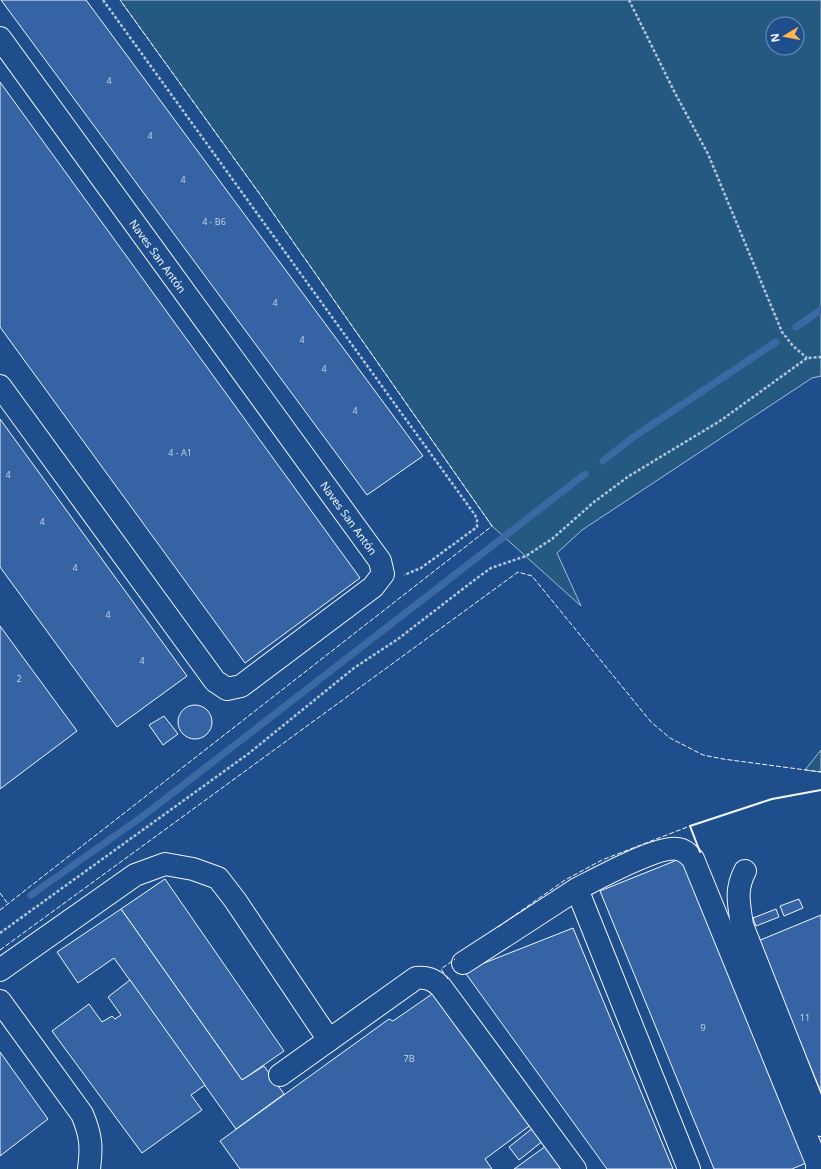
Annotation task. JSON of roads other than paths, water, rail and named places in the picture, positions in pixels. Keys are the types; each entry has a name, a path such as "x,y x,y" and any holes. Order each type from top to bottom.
{"lane":[{"name":"Naves San Antón","path":"0,38 380,561 383,574 374,587 241,686 227,689 215,681 0,386"},
{"path":"463,963 577,889 634,861 668,849 678,848 687,852 693,859 818,1163 817,1169"},
{"path":"0,970 135,875 165,864 193,869 218,878 329,1040"},
{"path":"745,871 739,882 738,895 742,925 821,1125"},
{"path":"577,889 689,1169"},
{"path":"280,1075 416,978 427,977 436,981 575,1169"},
{"path":"0,1001 82,1114 89,1130 92,1148 89,1169"}],"waterway":[{"path":"796,327 821,310"},
{"path":"603,461 632,438 776,342"},
{"path":"31,895 143,816 585,474"}]}
